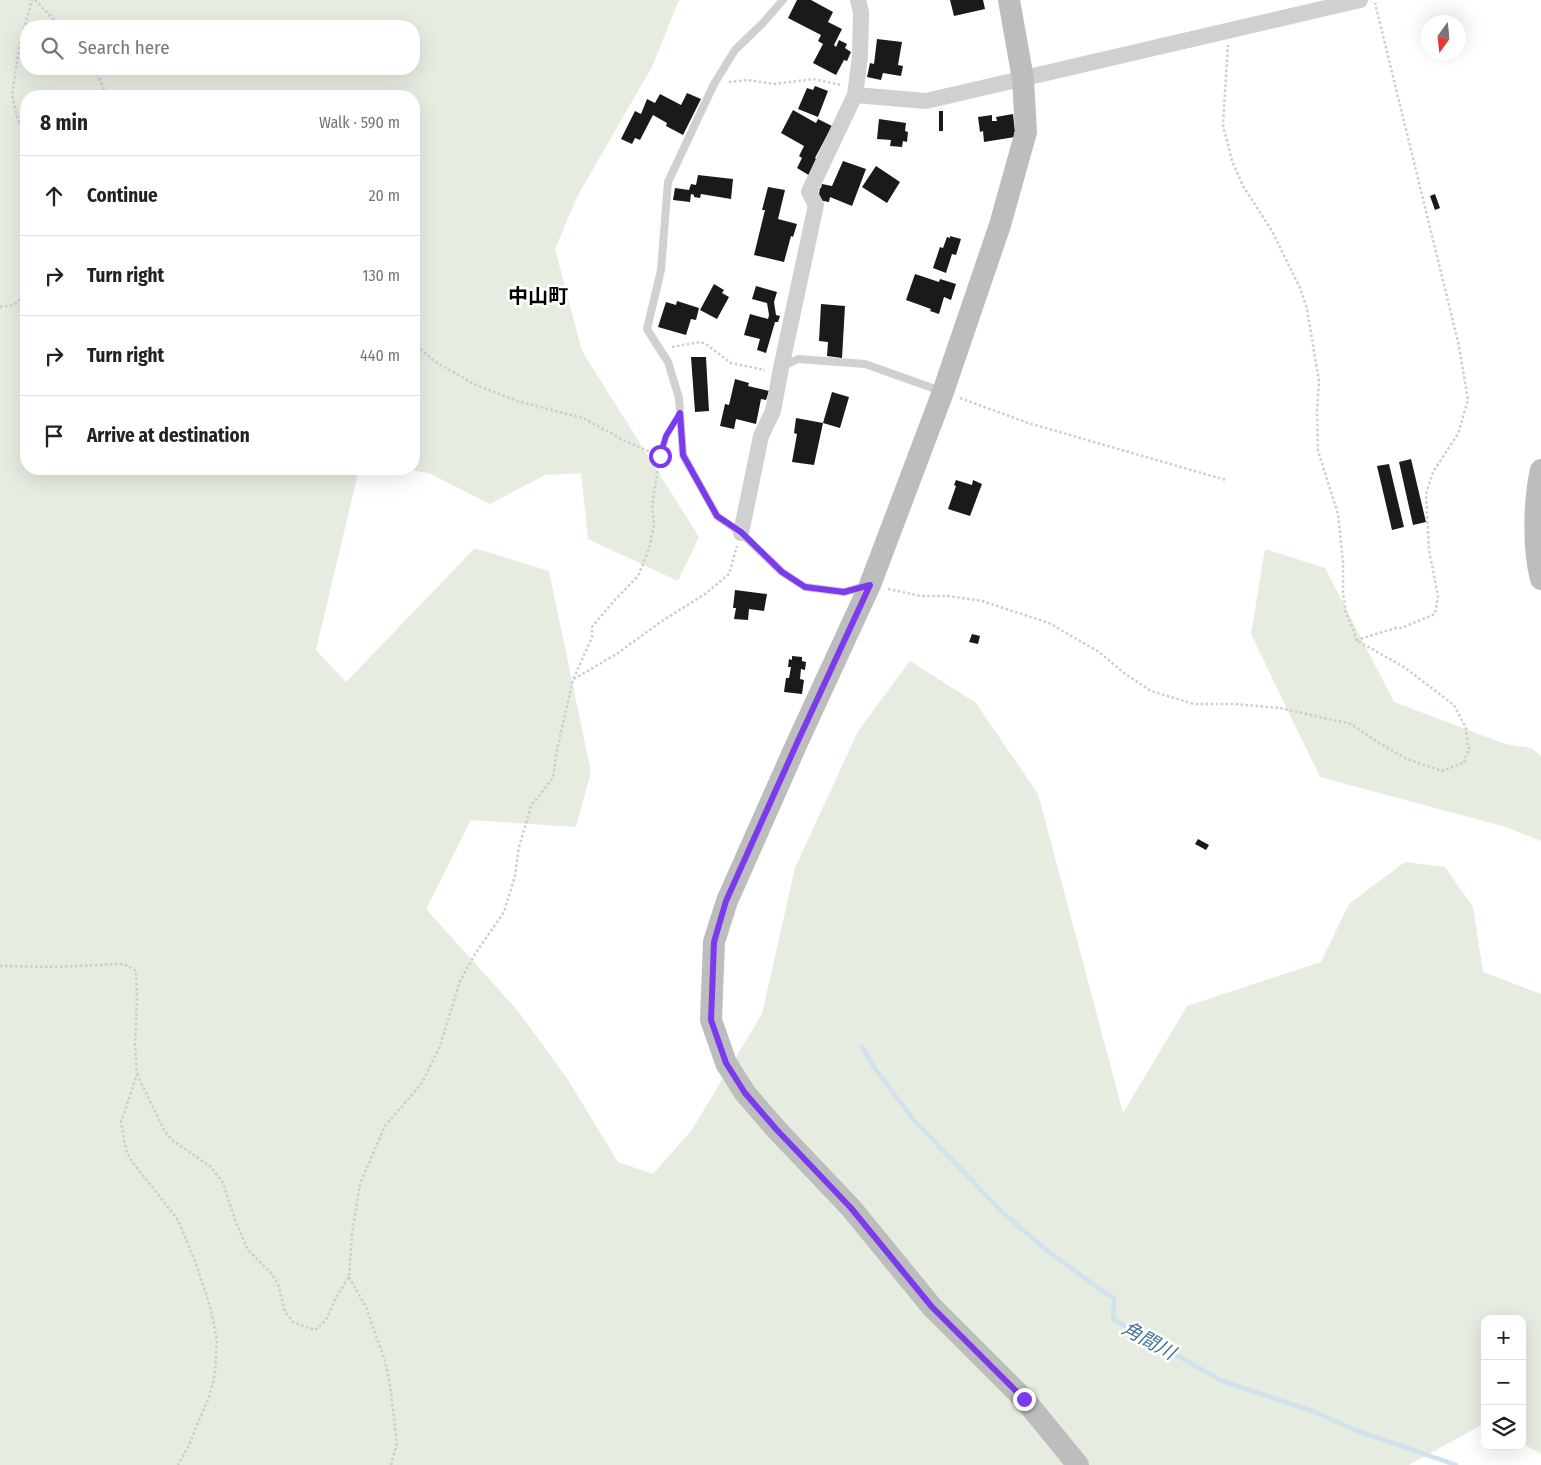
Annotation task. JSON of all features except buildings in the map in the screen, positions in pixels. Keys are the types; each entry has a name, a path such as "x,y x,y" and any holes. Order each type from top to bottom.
{"street":[{"path":"741,532 761,436 773,411 816,205 809,192 855,90 860,56 861,12 858,0"},
{"path":"1009,0 1023,79 1026,132 1000,226 943,392 870,585 726,901 714,942 711,1020 726,1063 745,1093 776,1129 851,1208 932,1307 1024,1399 1078,1465"},
{"path":"855,90 926,101 1360,0"},
{"path":"1541,470 1535,523 1538,566 1541,579"}],"lane":[{"path":"783,0 763,23 735,50 714,84 668,182 661,270 646,329 668,362 679,398 683,455 717,516 741,532 782,572 805,587 844,592 870,585"},
{"path":"781,368 798,360 865,364 943,392"}],"path":[{"path":"27,20 33,0 54,20"},
{"path":"1356,640 1401,628 1434,614 1438,596 1429,550 1426,494 1433,472 1458,434 1468,400 1459,346 1375,0"},
{"path":"870,585 922,596 948,596 982,601 1049,623 1099,652 1151,692 1194,704 1235,704 1280,708 1350,724 1407,758 1442,770 1465,762 1464,760 1470,749 1468,747 1466,728 1454,705 1404,667 1356,640 1346,613 1338,514 1318,451 1316,410 1319,381 1307,310 1300,288 1272,231 1243,186 1232,161 1223,125 1229,31"},
{"path":"20,44 12,96 20,124"},
{"path":"98,75 104,90"},
{"path":"714,84 747,80 775,84 814,79 845,85 855,90"},
{"path":"0,307 14,304 20,299"},
{"path":"656,346 674,348 700,342 706,344 731,363 773,372 781,368"},
{"path":"420,348 434,360 474,384 517,401 583,418 627,442 660,456"},
{"path":"943,392 1028,424 1226,480"},
{"path":"0,966 51,967 124,964 136,971 135,1044 137,1074 164,1130 172,1140 211,1167 223,1183 236,1223 248,1250 272,1274 278,1284 285,1312 293,1322 315,1330 326,1320 336,1297 349,1277 352,1234 360,1184 385,1126 422,1083 440,1046 460,981 475,954 504,912 515,876 519,847 531,806 553,778 556,750 573,680 592,637 592,627 638,576 649,550 654,525 652,504 660,456 666,436 680,413"},
{"path":"573,680 618,653 662,621 705,594 729,574 741,532"},
{"path":"137,1074 121,1122 126,1150 131,1160 178,1220 195,1261 211,1309 217,1341 215,1374 209,1396 188,1447 178,1465"},
{"path":"349,1277 366,1307 385,1361 397,1443 391,1465"}],"shaded area":[{"path":"0,0 681,0 678,2 652,67 578,195 555,249 582,351 699,537 678,581 588,539 581,473 545,475 490,504 429,473 420,472 420,90 20,90 20,475 358,475 316,650 346,682 475,548 549,571 591,772 576,827 471,820 426,909 518,1011 568,1080 618,1162 653,1174 691,1131 762,1014 795,868 858,731 910,661 976,703 1038,794 1123,1113 1187,1006 1321,962 1349,904 1405,862 1445,867 1473,907 1483,972 1541,994 1541,1454 1526,1445 1526,1315 1481,1315 1481,1425 1409,1465 0,1465"},
{"path":"1265,549 1325,568 1394,702 1505,744 1531,748 1541,756 1541,841 1506,827 1320,777 1251,634"}],"waterway":[{"name":"角間川","path":"862,1047 876,1070 913,1119 1002,1212 1045,1249 1114,1298 1113,1319 1222,1381 1315,1412 1355,1430 1456,1465"}],"district":[{"name":"中山町","path":"538,296"}],"route":[{"path":"660,456 666,436 680,413 683,455 717,516 741,532 782,572 805,587 844,592 870,585 726,901 714,942 711,987 711,1020 726,1063 745,1093 776,1129 851,1208 932,1307 1024,1399"}]}
